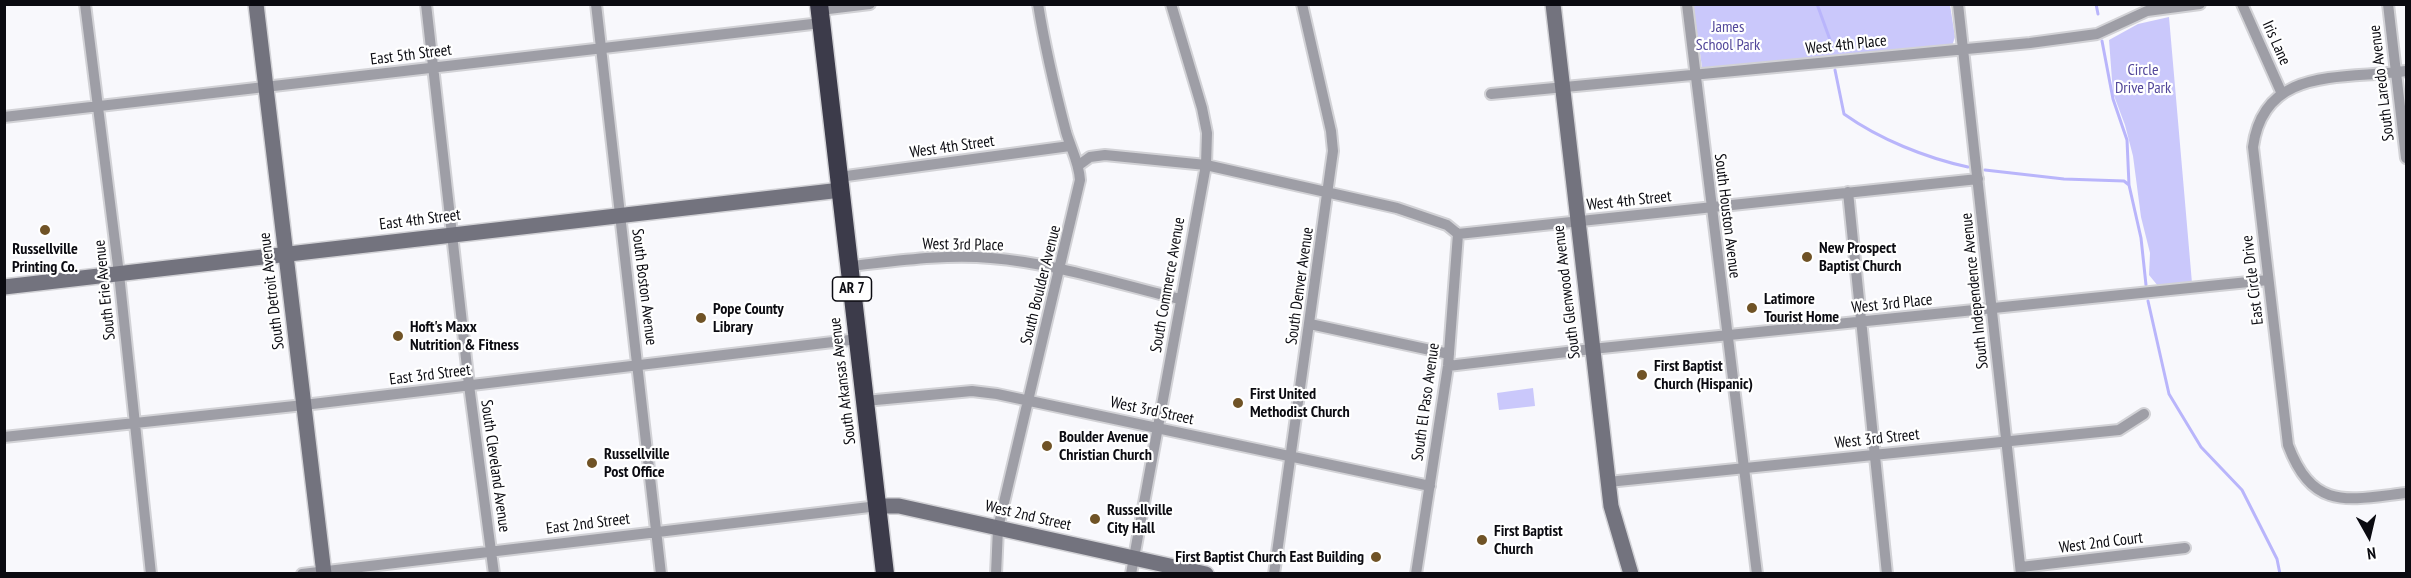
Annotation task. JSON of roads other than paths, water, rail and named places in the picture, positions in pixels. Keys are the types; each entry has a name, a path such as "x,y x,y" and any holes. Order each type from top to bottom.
{"highway":[{"name":"South Arkansas Avenue","path":"820,13 885,573"}],"street":[{"name":"South Erie Avenue","path":"85,4 119,274 151,573"},
{"name":"South Detroit Avenue","path":"256,4 324,572"},
{"name":"South Cleveland Avenue","path":"426,4 469,386 494,573"},
{"name":"South Boston Avenue","path":"596,4 662,573"},
{"name":"East 5th Street","path":"4,117 602,48 870,4"},
{"name":"South Boulder Avenue","path":"996,573 998,528 1078,198 1079,165 1070,146 1046,54 1038,4"},
{"name":"South Commerce Avenue","path":"1131,573 1206,165 1207,133 1202,108 1171,4"},
{"name":"South Denver Avenue","path":"1274,573 1333,151 1331,131 1302,4"},
{"name":"South Glenwood Avenue","path":"1553,4 1611,506 1631,573"},
{"name":"South Houston Avenue","path":"1687,4 1756,573"},
{"name":"South Independence Avenue","path":"1958,4 2021,570"},
{"name":"West 4th Place","path":"1491,94 2097,34 2147,11 2199,4"},
{"name":"Iris Lane","path":"2242,4 2282,94"},
{"name":"South Laredo Avenue","path":"2388,4 2402,72 2406,158"},
{"name":"East Circle Drive","path":"2402,72 2323,78 2292,87 2274,99 2262,113 2253,147 2288,446 2303,479 2316,489 2335,496 2357,499 2406,494"},
{"name":"West 4th Street","path":"840,184 1070,146"},
{"path":"1079,165 1090,157 1105,155 1206,165 1397,208 1447,225 1458,234"},
{"name":"West 4th Street","path":"1458,234 1978,179"},
{"name":"East 4th Street","path":"4,287 620,215 840,184"},
{"path":"1848,192 1887,573"},
{"name":"South El Paso Avenue","path":"1416,573 1448,366 1458,234"},
{"name":"West 3rd Place","path":"849,266 945,256 992,258 1060,270 1180,299"},
{"name":"West 3rd Place","path":"1448,366 1592,349 2268,280"},
{"path":"1310,324 1449,354"},
{"name":"East 3rd Street","path":"4,437 304,405 858,339"},
{"name":"West 3rd Street","path":"865,401 972,390 1029,399 1430,486"},
{"name":"West 3rd Street","path":"1608,482 2119,430 2144,414"},
{"name":"East 2nd Street","path":"302,573 878,506"},
{"name":"West 2nd Street","path":"878,506 900,506 1206,573"},
{"name":"West 2nd Court","path":"2021,570 2185,548"}],"waterway":[{"path":"1817,4 1833,48"},
{"path":"2096,4 2098,14"},
{"path":"2102,41 2113,99 2127,140 2129,185"},
{"path":"1835,70 1844,114 1872,132 1903,146 1968,167"},
{"path":"1985,170 2064,179 2124,181 2129,185 2141,238 2146,285"},
{"path":"2148,301 2169,394 2201,447 2242,490 2277,559 2280,574"}],"place":[{"name":"Russellville Printing Co.","path":"45,230"},
{"name":"New Prospect Baptist Church","path":"1807,257"},
{"name":"Latimore Tourist Home","path":"1752,308"},
{"name":"Pope County Library","path":"701,318"},
{"name":"Hoft's Maxx Nutrition & Fitness","path":"398,336"},
{"name":"First Baptist Church (Hispanic)","path":"1642,375"},
{"name":"First United Methodist Church","path":"1238,403"},
{"name":"Boulder Avenue Christian Church","path":"1047,446"},
{"name":"Russellville Post Office","path":"592,463"},
{"name":"Russellville City Hall","path":"1095,519"},
{"name":"First Baptist Church","path":"1482,540"},
{"name":"First Baptist Church East Building","path":"1376,557"}],"park label":[{"name":"James School Park","path":"1728,36"},
{"name":"Circle Drive Park","path":"2143,79"}]}
